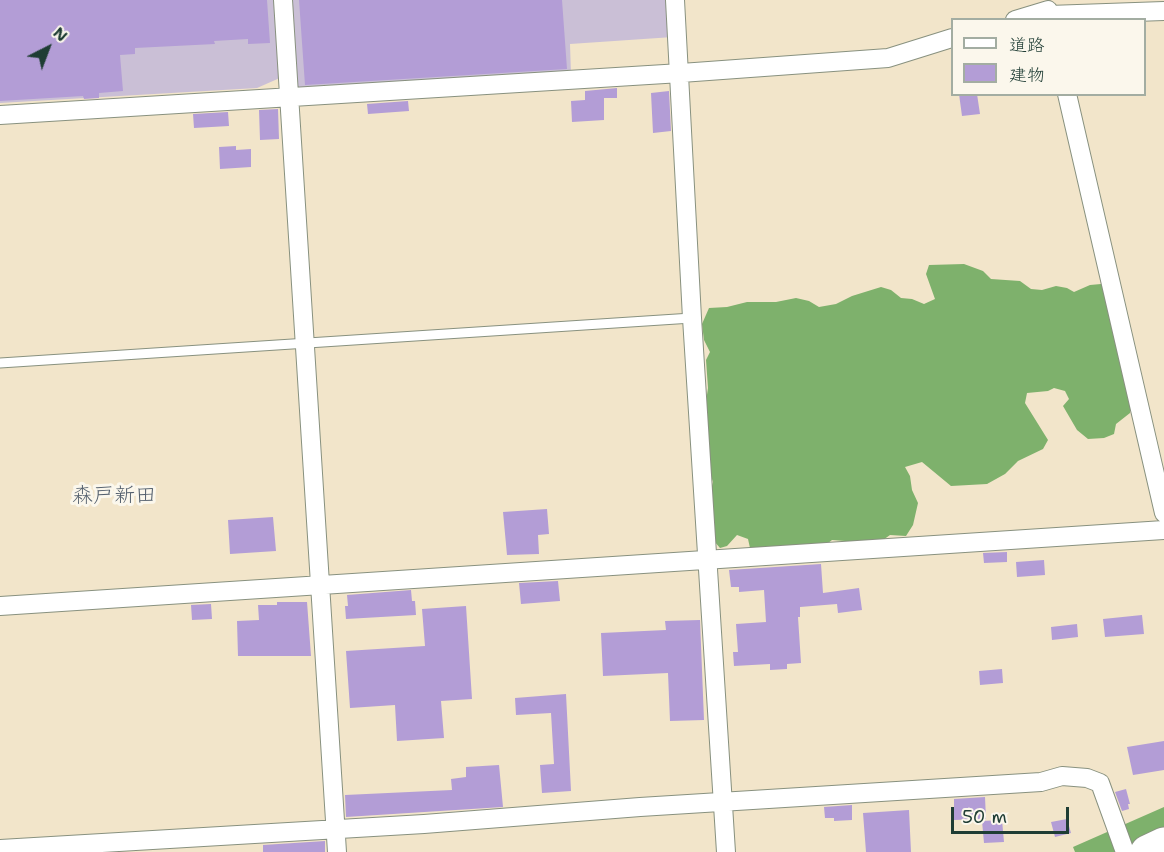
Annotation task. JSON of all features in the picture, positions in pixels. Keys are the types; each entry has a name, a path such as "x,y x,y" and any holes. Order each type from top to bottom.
{"highway":[{"path":"1147,852 1164,844"}],"street":[{"path":"283,0 337,852"},
{"path":"675,0 681,73 692,318 726,852"},
{"path":"1022,18 1048,11 1164,11"},
{"path":"0,115 681,73 888,57 951,38"},
{"path":"1067,96 1164,513"},
{"path":"0,606 1164,530"},
{"path":"0,849 424,824 1041,782 1062,776 1087,778 1100,783 1125,852"}],"lane":[{"path":"0,363 692,318"}],"shaded area":[{"path":"0,0 277,0 282,77 257,88 0,103"},
{"path":"288,0 670,0 673,37 570,44 571,74 294,91"}],"green space":[{"path":"964,264 983,271 991,279 1020,281 1031,289 1042,290 1056,286 1074,292 1090,285 1101,284 1109,293 1130,402 1130,413 1116,424 1114,434 1104,438 1088,439 1077,430 1063,406 1069,399 1065,391 1054,388 1048,391 1027,393 1025,403 1048,440 1043,449 1018,461 1005,474 987,484 951,486 922,462 905,467 918,503 913,525 906,536 890,535 883,540 854,544 832,540 822,548 750,548 748,539 737,535 727,546 720,548 714,541 711,490 713,482 709,470 705,408 708,388 706,360 710,352 704,340 702,324 709,308 796,298 809,301 819,307 836,304 852,296 881,287 891,290 901,298 912,299 924,304 935,299 926,274 929,265"},
{"path":"1164,807 1164,852 1075,852 1073,847"}],"building":[{"path":"0,0 267,0 270,43 248,44 248,39 214,41 215,44 135,48 135,54 120,55 123,91 99,93 99,98 84,99 83,96 0,101"},
{"path":"299,0 562,0 567,69 305,85"},
{"path":"617,88 617,98 604,98 604,120 572,122 571,101 585,100 585,91"},
{"path":"669,91 671,131 653,133 651,93"},
{"path":"959,96 977,96 980,114 962,116"},
{"path":"408,101 409,111 368,114 367,104"},
{"path":"278,109 279,139 260,140 259,110"},
{"path":"228,112 229,126 194,128 193,114"},
{"path":"236,146 236,150 251,149 251,167 220,169 219,147"},
{"path":"547,509 549,534 538,535 539,554 507,555 503,512"},
{"path":"273,517 276,551 230,554 228,520"},
{"path":"1007,552 1007,562 984,563 983,553"},
{"path":"1044,560 1045,575 1017,577 1016,562"},
{"path":"821,564 823,593 859,588 862,610 838,613 837,604 800,607 800,617 798,617 801,663 787,664 787,669 770,670 770,664 734,666 733,652 738,652 736,624 766,622 764,590 739,592 739,587 731,587 729,570"},
{"path":"558,581 560,601 521,604 519,583"},
{"path":"411,590 416,615 346,619 347,595"},
{"path":"277,602 307,602 311,656 238,656 237,621 259,620 258,605 277,605"},
{"path":"211,604 212,619 192,620 191,605"},
{"path":"466,606 472,699 441,701 444,738 397,741 395,705 350,708 346,651 425,646 422,609"},
{"path":"1142,615 1144,634 1105,637 1103,619"},
{"path":"700,620 704,720 670,721 668,673 603,676 601,633 666,630 665,621"},
{"path":"1077,624 1078,637 1052,640 1051,627"},
{"path":"1002,669 1003,683 980,685 979,671"},
{"path":"566,694 571,791 542,793 540,765 554,764 551,713 516,715 515,698"},
{"path":"1164,741 1164,770 1133,775 1127,747"},
{"path":"499,765 503,807 346,817 345,795 452,790 451,779 466,777 466,767"},
{"path":"1126,789 1130,804 1128,804 1129,809 1122,811 1115,792"},
{"path":"985,797 986,819 954,820 954,799"},
{"path":"852,805 852,820 834,821 834,818 825,818 824,807"},
{"path":"909,810 911,852 866,852 863,813"},
{"path":"1067,819 1071,833 1055,837 1051,822"},
{"path":"1002,820 1004,842 984,843 982,821"},
{"path":"325,841 325,852 263,852 263,845"}],"district":[{"name":"森戸新田","path":"114,497"}]}
